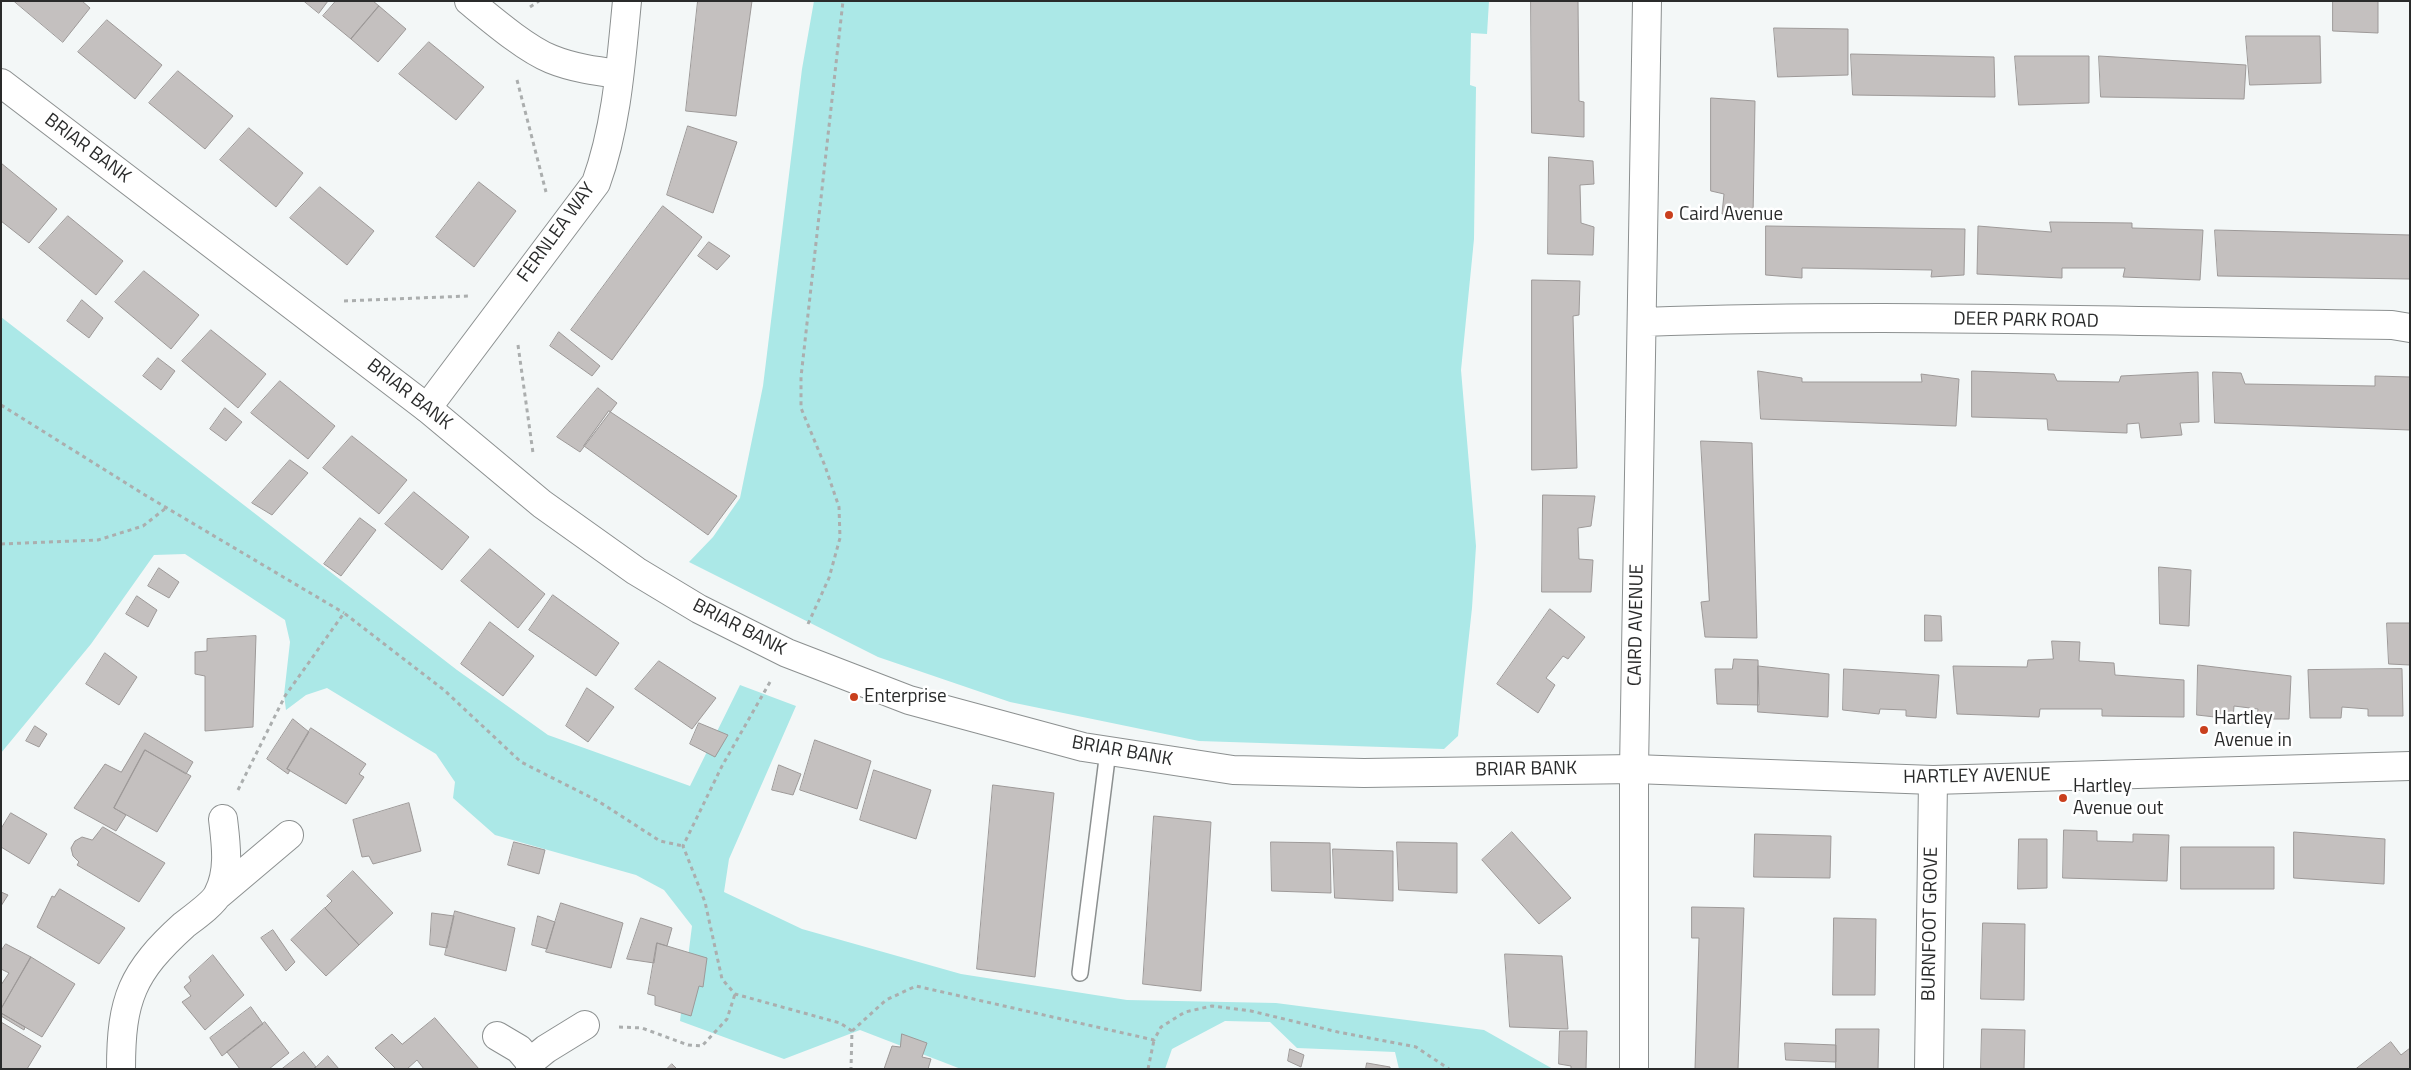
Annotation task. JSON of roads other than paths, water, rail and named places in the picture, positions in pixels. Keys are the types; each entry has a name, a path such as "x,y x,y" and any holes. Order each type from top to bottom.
{"street":[{"path":"469,1 504,29 550,58 584,69 619,74"},
{"name":"FERNLEA WAY","path":"427,408 596,183 607,153 619,74 627,1"},
{"name":"CAIRD AVENUE","path":"1634,1069 1634,769 1647,1"},
{"name":"BRIAR BANK","path":"1,83 427,408 540,503 636,571 699,608 787,653 909,700 1083,748 1232,770 1364,773 1634,769"},
{"name":"DEER PARK ROAD","path":"1643,322 1715,320 1994,320 2392,325 2410,328"},
{"name":"HARTLEY AVENUE","path":"1634,769 1933,780 2410,766"},
{"name":"BURNFOOT GROVE","path":"1930,1069 1933,780"},
{"path":"218,895 227,857 223,819"},
{"path":"121,1069 122,1024 132,988 153,955 218,895 289,835"},
{"path":"497,1036 519,1049 530,1065 546,1049 586,1025"}],"lane":[{"path":"1080,973 1108,751"}],"place":[{"name":"Caird Avenue","path":"1669,215"},
{"name":"Enterprise","path":"854,697"},
{"name":"Hartley Avenue in","path":"2204,730"},
{"name":"Hartley Avenue out","path":"2063,798"}]}
